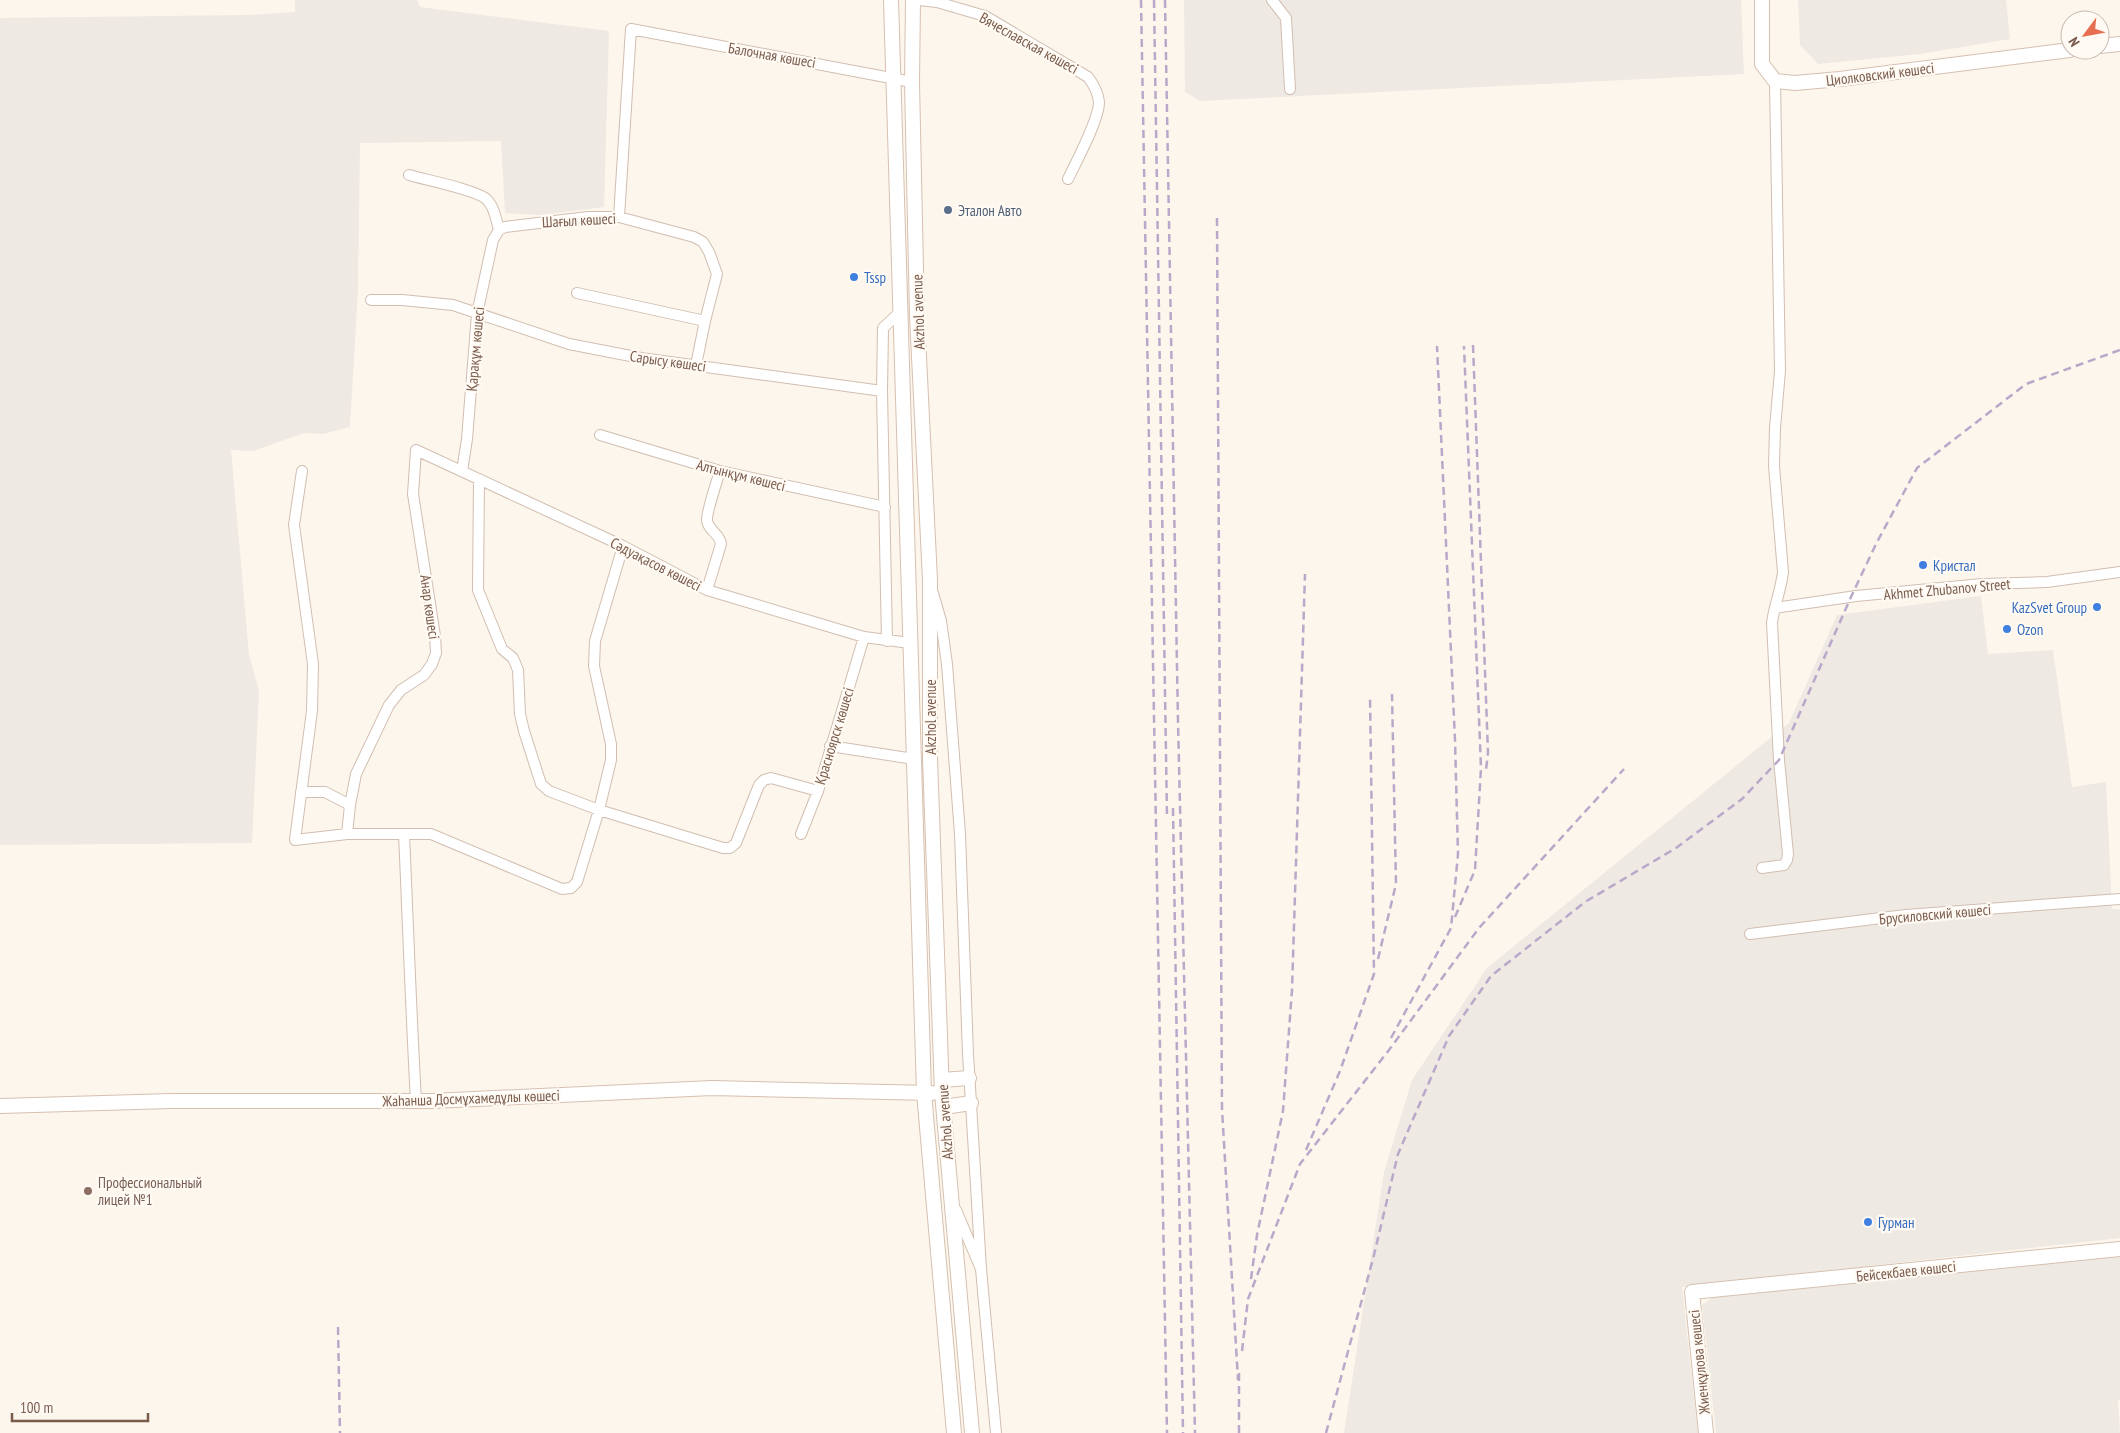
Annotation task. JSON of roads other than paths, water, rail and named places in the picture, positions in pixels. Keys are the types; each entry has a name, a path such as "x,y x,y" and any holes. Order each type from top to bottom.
{"main road":[{"name":"Akzhol avenue","path":"891,0 895,78 924,1093 954,1433"},
{"name":"Akzhol avenue","path":"913,0 912,82 917,316 930,580 930,758 943,1093 950,1198 972,1433"},
{"path":"1762,0 1762,64 1775,81"},
{"name":"Циолковский көшесі","path":"1775,81 1795,83 1840,79 2060,51"},
{"path":"943,1093 969,1078"},
{"name":"Жаһанша Досмұхамедұлы көшесі","path":"0,1106 171,1101 416,1101 712,1088 943,1093"},
{"path":"943,1093 971,1103"},
{"name":"Бейсекбаев көшесі","path":"1692,1292 2120,1249"},
{"name":"Жиенқұлова көшесі","path":"1692,1292 1706,1433"}],"street":[{"name":"Вячеславская көшесі","path":"919,0 945,4 985,16 1088,77 1094,86 1099,105 1068,179"},
{"path":"1272,0 1286,18 1290,89"},
{"name":"Балочная көшесі","path":"619,217 630,29 912,82"},
{"path":"1762,868 1784,865 1788,860 1776,717 1772,623 1782,586 1783,572 1774,466 1780,371 1775,81"},
{"path":"409,175 473,192 485,198 491,205 499,230"},
{"name":"Шағыл көшесі","path":"499,230 505,226 588,217 619,217 703,242 717,274 704,321 696,365"},
{"name":"Қарақұм көшесі","path":"462,471 468,439 477,314 493,240 499,230"},
{"path":"577,292 704,321"},
{"name":"Сарысу көшесі","path":"371,300 402,300 453,305 569,344 641,358 882,391"},
{"path":"887,641 882,391 883,328 902,310"},
{"name":"Алтынқұм көшесі","path":"600,435 720,471 885,507"},
{"name":"Сәдуақасов көшесі","path":"416,450 571,524 623,546 707,590 864,637 910,643"},
{"name":"Анар көшесі","path":"347,834 356,774 389,705 401,690 424,675 436,653 413,494 416,450"},
{"path":"302,471 294,525 313,664 312,711 295,840 347,834 431,834 562,889 571,888 577,882 599,810 611,760 611,744 594,666 595,641 623,546"},
{"path":"707,590 721,544 721,540 710,527 707,519 720,471"},
{"path":"479,479 478,590 502,649 513,658 518,670 520,714 541,784 549,791 599,810 724,848 730,848 736,843 760,785 764,780 771,778 818,790"},
{"name":"Akhmet Zhubanov Street","path":"1775,608 1856,596 1982,584 2047,582 2120,572"},
{"path":"930,580 943,638 953,740 960,834 969,1078 981,1270 996,1433"},
{"name":"Красноярск көшесі","path":"801,834 818,790 864,637"},
{"path":"830,746 914,759"},
{"path":"301,792 325,792 350,805"},
{"path":"404,834 410,1002 416,1101"},
{"name":"Брусиловский көшесі","path":"1750,934 1906,915 2120,899"},
{"path":"950,1198 981,1270"}],"railway":[{"path":"1141,0 1167,1433"},
{"path":"1154,0 1167,817"},
{"path":"1165,0 1178,722 1195,1433"},
{"path":"1217,218 1222,1109 1238,1380"},
{"path":"1473,345 1488,753 1486,770"},
{"path":"1391,1038 1451,928 1458,854 1455,740 1437,346"},
{"path":"1455,917 1475,870 1481,768 1464,346"},
{"path":"1326,1433 1374,1255 1398,1154 1449,1036 1491,976 1585,902 1676,848 1742,799 1779,760 1851,597 1877,542 1917,468 2026,384 2120,350"},
{"path":"1251,1279 1257,1235 1283,1111 1292,990 1305,574"},
{"path":"1378,959 1396,884 1392,694"},
{"path":"1306,1150 1340,1071 1374,974 1370,696"},
{"path":"1242,1351 1248,1299 1300,1164 1389,1050 1479,928 1624,769"},
{"path":"1173,808 1183,1433"},
{"path":"338,1327 340,1433"},
{"path":"1239,1373 1239,1433"}],"place":[{"name":"Эталон Авто","path":"948,210"},
{"name":"Tssp","path":"854,277"},
{"name":"Кристал","path":"1923,565"},
{"name":"KazSvet Group","path":"2097,607"},
{"name":"Ozon","path":"2007,629"},
{"name":"Профессиональный лицей №1","path":"88,1191"},
{"name":"Гурман","path":"1868,1222"}]}
